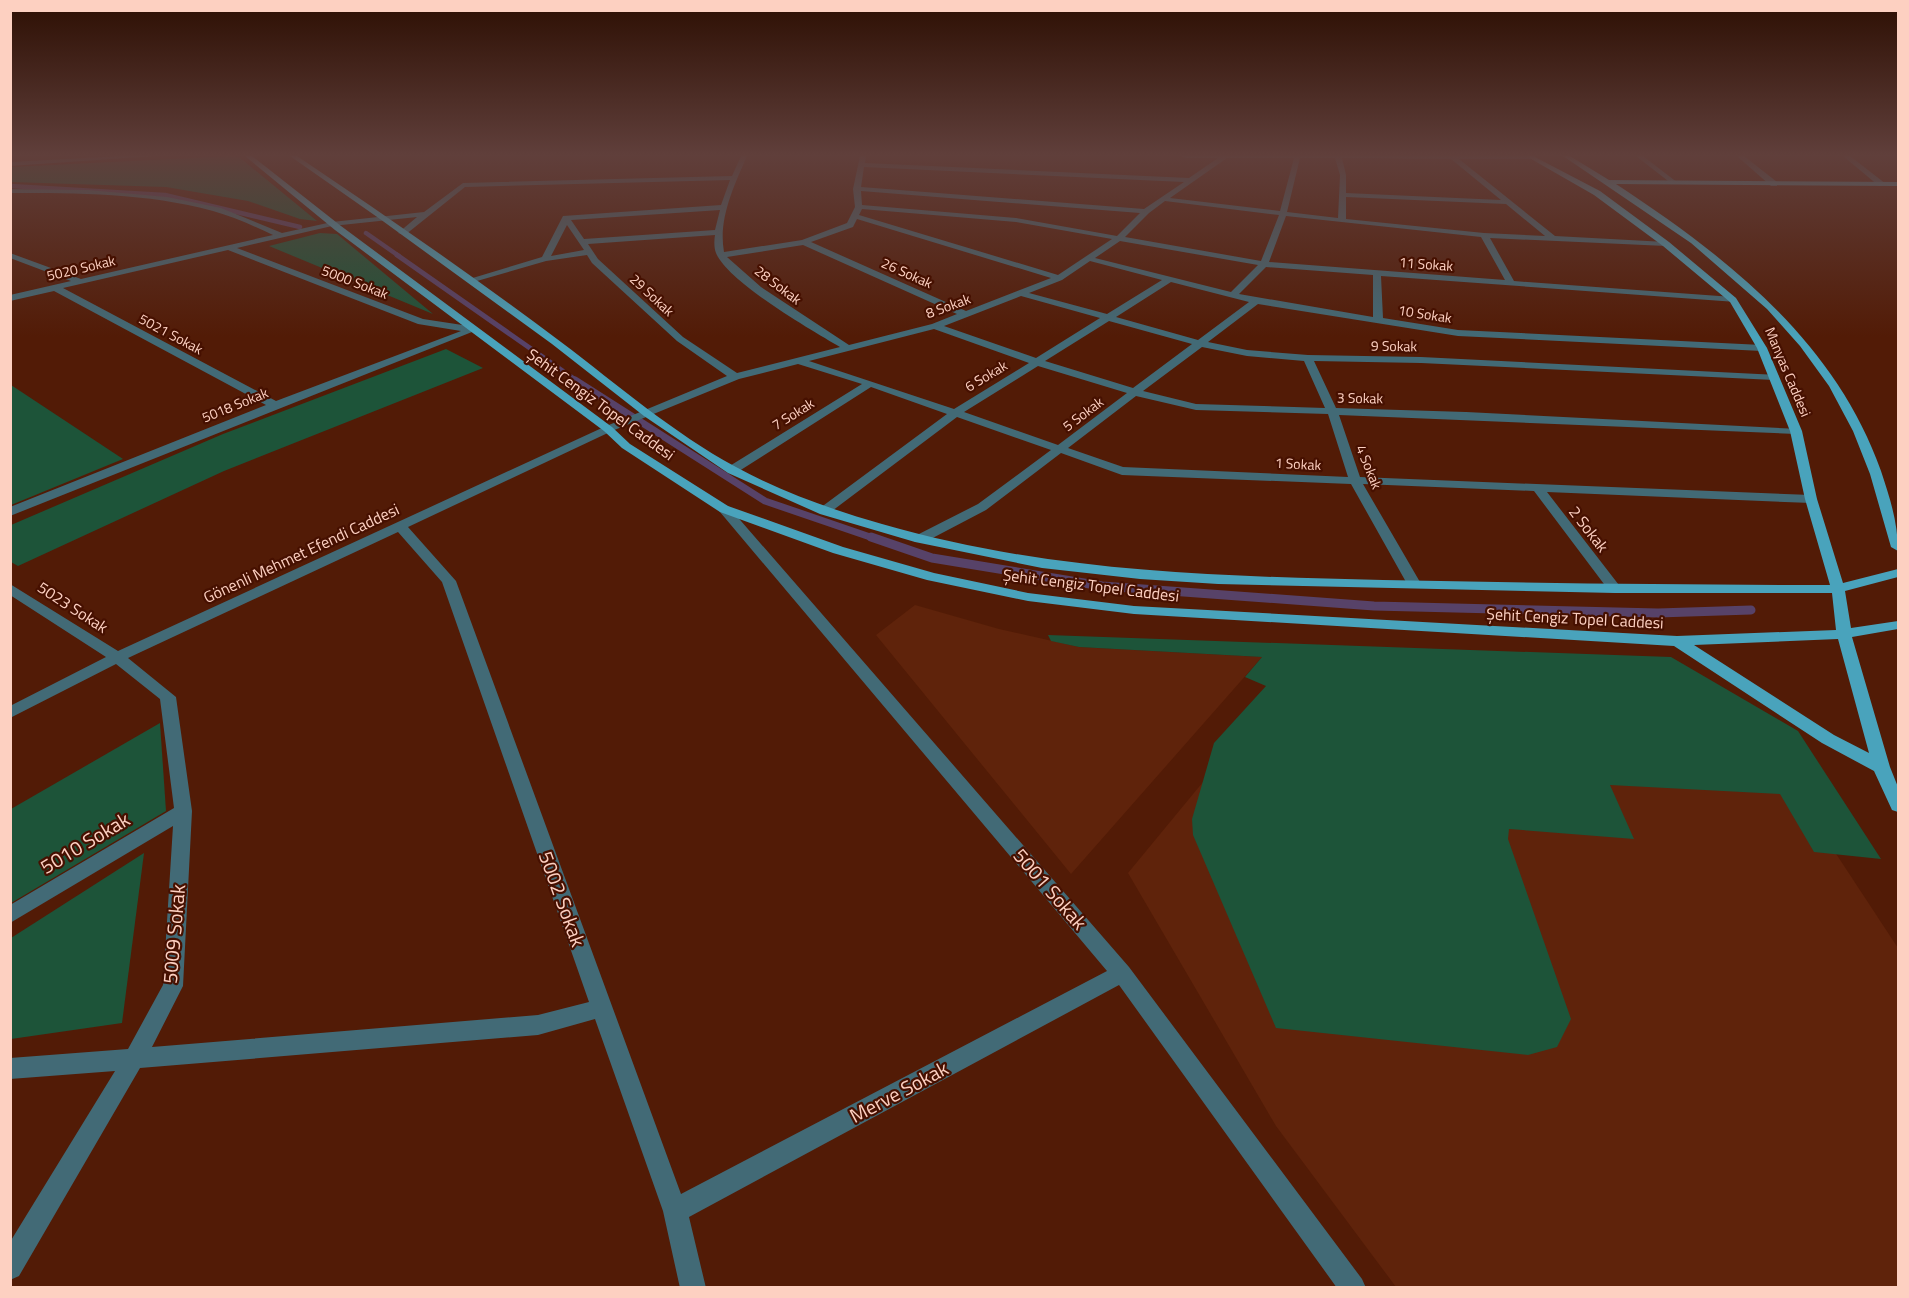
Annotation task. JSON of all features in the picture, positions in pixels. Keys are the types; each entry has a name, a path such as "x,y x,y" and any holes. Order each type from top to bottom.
{"main road":[{"name":"Şehit Cengiz Topel Caddesi","path":"323,217 472,330 608,429 626,446 724,509 838,550 932,577 1028,597 1134,610 1677,641 1844,634 1899,625"},
{"name":"Şehit Cengiz Topel Caddesi","path":"382,217 648,414 732,470 824,511 920,539 1042,564 1140,575 1218,580 1413,582 1615,589 1838,589 1898,575"},
{"name":"Manyas Caddesi","path":"1629,217 1666,244 1733,300 1762,348 1796,431 1810,499 1838,589 1844,634 1881,767 1899,805"},
{"name":"Manyas Caddesi","path":"1658,217 1746,281 1810,348 1859,432 1899,547"},
{"path":"1898,575 1899,555"},
{"path":"1677,641 1828,739 1881,767"}],"street":[{"path":"233,217 282,237"},
{"name":"5020 Sokak","path":"10,298 332,224 388,217"},
{"path":"402,233 422,217"},
{"path":"545,259 566,218 587,217"},
{"path":"723,217 720,232 721,255 804,242 850,225 855,217"},
{"path":"857,217 1059,278"},
{"name":"11 Sokak","path":"975,217 1016,220 1264,264 1733,300"},
{"name":"8 Sokak","path":"648,414 735,377 802,362 935,326 1059,278 1119,238 1140,217"},
{"path":"1233,295 1264,264 1282,217"},
{"path":"1309,217 1484,235 1666,244"},
{"path":"1342,217 1342,221"},
{"path":"1525,217 1554,239"},
{"name":"29 Sokak","path":"566,218 595,261 680,339 735,377"},
{"path":"582,242 720,232"},
{"path":"1484,235 1512,284"},
{"name":"26 Sokak","path":"804,242 965,314"},
{"name":"5000 Sokak","path":"231,249 422,322 472,330"},
{"path":"470,280 545,259 590,252"},
{"path":"10,255 80,282"},
{"name":"28 Sokak","path":"721,255 739,272 786,308 849,349"},
{"name":"10 Sokak","path":"1090,259 1256,302 1458,333 1762,348"},
{"path":"1377,274 1378,321"},
{"name":"6 Sokak","path":"824,511 955,413 1170,279"},
{"name":"5021 Sokak","path":"54,287 275,405"},
{"name":"9 Sokak","path":"1020,293 1203,344 1247,353 1308,358 1421,360 1774,377"},
{"name":"5 Sokak","path":"920,539 982,507 1203,344 1256,302"},
{"name":"3 Sokak","path":"935,326 1037,363 1137,393 1196,407 1333,413 1466,415 1796,431"},
{"name":"5018 Sokak","path":"10,512 275,405 472,330"},
{"name":"4 Sokak","path":"1308,358 1333,413 1356,482 1413,582"},
{"name":"1 Sokak","path":"802,362 870,383 1122,471 1810,499"},
{"name":"7 Sokak","path":"732,470 870,383"},
{"name":"Gönenli Mehmet Efendi Caddesi","path":"10,713 117,657 608,429 648,414"},
{"name":"2 Sokak","path":"1538,489 1615,589"},
{"name":"5001 Sokak","path":"724,509 1122,973 1353,1287"},
{"name":"5002 Sokak","path":"400,526 449,581 675,1211 693,1287"},
{"name":"5023 Sokak","path":"10,588 117,657"},
{"name":"5009 Sokak","path":"10,1267 135,1057 173,986 183,811 168,697 117,657"},
{"name":"5010 Sokak","path":"10,915 183,811"},
{"name":"Merve Sokak","path":"675,1211 1122,973"},
{"path":"10,1069 538,1025 601,1008"}],"shaded area":[{"path":"915,605 999,629 1079,647 1262,657 1071,874 876,635"},
{"path":"1287,680 1760,738 1898,948 1898,1287 1396,1287 1276,1126 1128,873"}],"green space":[{"path":"293,217 312,217 317,221"},
{"path":"320,233 337,234 433,314 269,246"},
{"path":"446,349 483,368 224,471 18,566 11,562 11,525 223,434"},
{"path":"11,385 123,459 11,505"},
{"path":"1048,635 1671,657 1798,731 1881,859 1814,852 1780,794 1610,785 1634,839 1509,829 1508,839 1571,1019 1557,1047 1528,1055 1276,1028 1193,835 1192,819 1214,743 1266,686 1245,677 1262,657 1079,647 1051,641"},
{"path":"160,723 166,811 11,903 11,809"},
{"path":"144,853 122,1023 11,1039 11,938"}],"waterway":[{"path":"256,217 300,227"},
{"path":"366,233 399,256"},
{"path":"397,255 577,381"},
{"path":"575,380 765,501 876,539"},
{"path":"871,537 932,558 1102,586 1374,606 1658,613 1751,610"}]}
